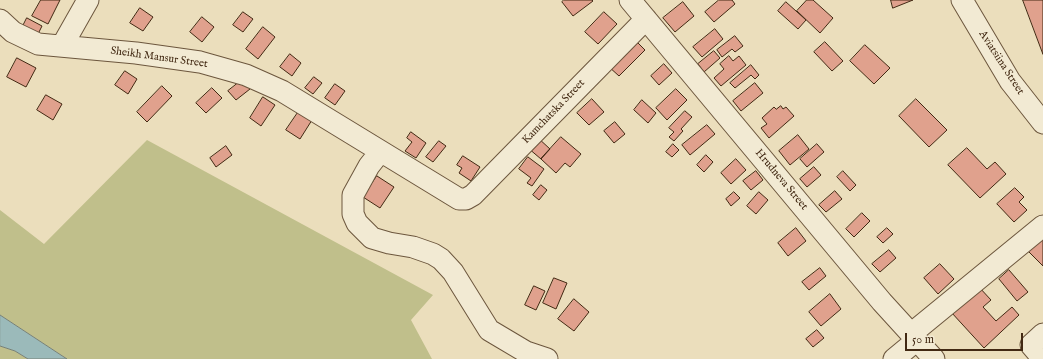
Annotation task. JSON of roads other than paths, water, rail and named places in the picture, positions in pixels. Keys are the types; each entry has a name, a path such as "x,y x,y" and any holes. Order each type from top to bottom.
{"street":[{"path":"62,46 88,0"},
{"name":"Hrudneva Street","path":"630,0 934,359"},
{"name":"Aviatsiina Street","path":"962,0 1010,81 1043,123"},
{"name":"Kamchatska Street","path":"459,199 466,199 473,195 646,19"},
{"name":"Sheikh Mansur Street","path":"0,20 13,32 38,44 200,62 246,75 282,90 380,152 459,199"},
{"path":"380,152 369,166 353,195 353,214 357,222 372,238 413,247 433,254 441,259 453,272 489,330 526,352 547,359"},
{"path":"894,359 914,337 1043,226"},
{"path":"1043,334 1031,345 1043,358"}],"water":[{"path":"0,315 67,359 28,359 15,351 0,346"}]}
